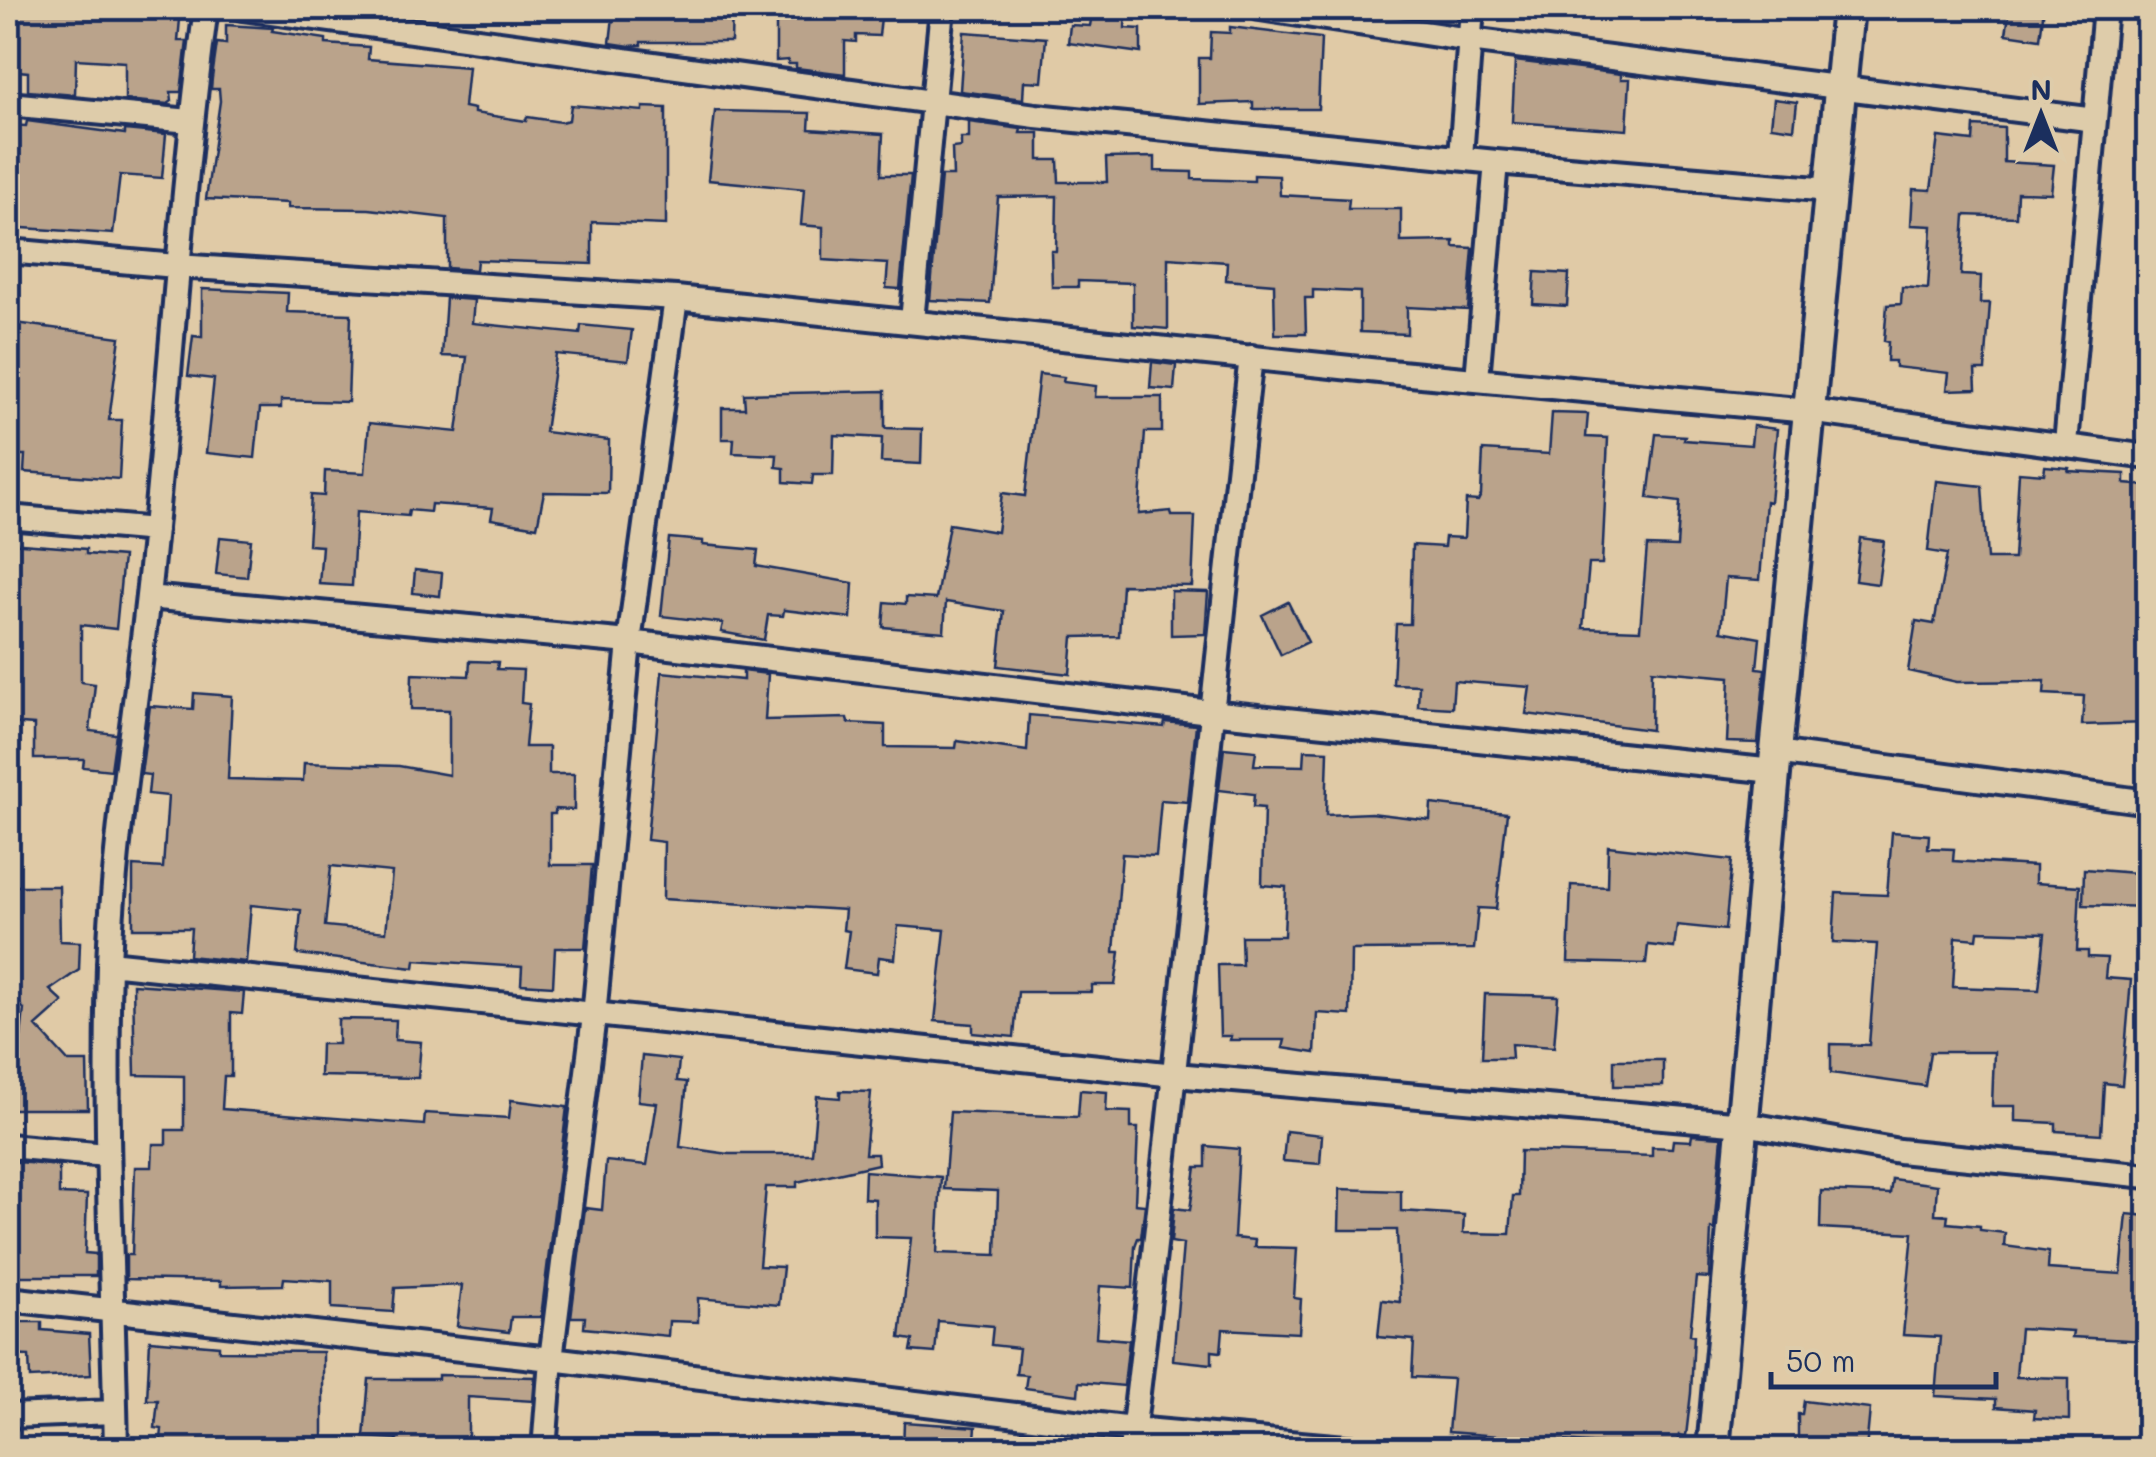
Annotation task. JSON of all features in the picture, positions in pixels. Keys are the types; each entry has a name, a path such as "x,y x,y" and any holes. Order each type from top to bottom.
{"street":[{"path":"116,1450 106,1155 114,889 155,530 190,121 206,8"},
{"path":"242,8 1036,116 1496,162 1830,190"},
{"path":"912,320 942,8"},
{"path":"1260,8 1470,40 2094,120"},
{"path":"1461,158 1472,8"},
{"path":"1713,1450 1848,8"},
{"path":"2066,444 2104,8"},
{"path":"8,104 190,121"},
{"path":"1477,379 1496,162"},
{"path":"8,251 176,266 676,298 912,320 1809,411 2148,456"},
{"path":"544,1450 594,1016 630,642 676,298"},
{"path":"1132,1439 1251,357"},
{"path":"8,517 155,530"},
{"path":"148,597 630,642 1210,712 1775,762 2148,802"},
{"path":"110,963 1174,1075 1744,1124 1900,1151 2148,1176"},
{"path":"8,1146 106,1155"},
{"path":"8,1299 552,1359 1132,1439 1368,1450"},
{"path":"8,1416 115,1412"}],"building":[{"path":"8,8 181,8 178,41 187,41 181,92 171,92 172,101 168,104 125,100 125,62 76,59 75,95 28,91 28,72 8,70"},
{"path":"614,8 732,8 731,42 641,42 630,46 610,43"},
{"path":"776,8 882,8 879,36 856,35 856,42 845,41 845,74 796,68 788,60 776,61"},
{"path":"1093,8 1126,8 1125,28 1141,29 1141,53 1068,43 1070,25 1090,26"},
{"path":"2010,8 2044,8 2040,39 2006,34"},
{"path":"226,25 273,28 272,31 326,39 326,44 369,47 368,59 468,67 464,107 474,109 474,113 561,122 569,120 571,105 643,111 643,107 666,108 666,225 592,222 592,264 477,260 476,270 447,268 447,218 206,199 220,101 219,89 211,89 212,78 217,43 226,44"},
{"path":"1230,27 1321,38 1318,109 1253,109 1253,102 1199,104 1199,58 1210,58 1211,32 1230,33"},
{"path":"964,32 1046,38 1042,82 1024,81 1023,99 960,91"},
{"path":"1515,61 1621,74 1621,79 1630,79 1627,130 1512,122"},
{"path":"1774,99 1797,102 1794,129 1771,126"},
{"path":"715,111 810,113 809,129 883,134 881,175 911,175 900,289 886,288 888,264 823,260 823,227 801,225 804,189 708,180"},
{"path":"27,121 125,134 125,130 166,134 162,178 120,175 113,234 8,227 8,125 26,126"},
{"path":"969,122 1039,133 1039,160 1058,160 1059,182 1107,182 1106,158 1155,157 1155,171 1192,172 1192,179 1254,181 1254,175 1279,176 1280,195 1349,199 1348,209 1401,209 1401,242 1454,241 1454,247 1473,248 1468,310 1407,307 1407,334 1360,332 1360,292 1313,290 1313,298 1305,298 1306,334 1275,334 1274,284 1226,280 1227,262 1168,258 1168,329 1133,326 1133,283 1078,281 1078,287 1052,287 1057,196 998,197 990,303 930,300 941,176 953,176 952,148 961,147 961,138 969,138"},
{"path":"1974,126 2004,128 2004,162 2054,165 2051,193 2017,192 2016,217 1965,215 1961,275 1981,276 1980,303 1990,303 1985,370 1975,370 1976,389 1947,390 1949,373 1895,367 1895,361 1887,361 1887,305 1901,304 1902,287 1928,289 1932,226 1911,225 1913,189 1931,190 1938,137 1973,141"},
{"path":"1535,272 1569,274 1567,306 1533,304"},
{"path":"202,289 288,293 287,312 351,314 348,402 281,400 281,408 260,408 255,458 206,453 214,379 188,376 193,336 202,337"},
{"path":"446,298 474,300 472,323 580,334 581,325 632,330 628,361 556,354 545,432 609,440 608,493 544,492 537,527 491,519 493,508 431,504 430,512 409,510 408,516 356,512 352,586 319,584 322,546 308,545 311,495 324,496 325,471 365,473 369,423 457,432 467,357 442,356"},
{"path":"8,322 120,337 109,420 122,420 119,479 24,472 25,455 8,455"},
{"path":"1152,362 1176,365 1174,390 1150,388"},
{"path":"1039,374 1096,386 1095,397 1162,397 1162,432 1145,432 1139,514 1171,511 1172,516 1195,516 1192,586 1122,585 1119,636 1073,637 1070,674 998,666 1004,611 946,602 944,632 883,627 885,602 906,604 906,597 936,599 949,524 997,532 1002,493 1025,496"},
{"path":"885,391 885,428 922,429 921,464 881,462 882,438 834,435 833,475 813,475 812,484 784,482 784,468 776,467 777,455 733,453 734,439 722,439 722,408 745,408 744,394"},
{"path":"1552,413 1588,414 1586,437 1608,438 1602,564 1589,564 1583,628 1640,630 1647,546 1677,547 1680,502 1648,498 1656,434 1751,445 1753,426 1777,429 1760,580 1726,578 1721,631 1760,638 1757,668 1765,669 1758,743 1727,742 1730,677 1652,670 1651,730 1526,714 1530,687 1454,681 1452,708 1418,706 1419,685 1393,684 1396,624 1410,624 1412,545 1444,547 1445,537 1464,538 1466,500 1478,501 1481,495 1483,450 1549,454"},
{"path":"2045,466 2125,474 2125,484 2148,486 2148,723 2082,725 2084,696 2044,694 2045,681 1957,682 1908,671 1916,621 1934,624 1947,554 1928,551 1936,481 1982,486 1987,559 2014,559 2019,472 2044,474"},
{"path":"220,537 251,540 247,577 216,574"},
{"path":"669,538 758,550 756,566 853,583 851,618 784,610 783,616 768,615 764,640 721,632 723,623 661,616"},
{"path":"1860,538 1884,541 1878,584 1855,581"},
{"path":"8,543 86,549 86,554 123,557 116,629 81,625 81,682 95,684 90,731 116,734 111,770 83,767 84,759 34,759 34,725 8,723"},
{"path":"415,570 442,573 440,596 413,593"},
{"path":"1171,591 1208,592 1205,634 1171,635"},
{"path":"1288,602 1308,642 1281,655 1262,615"},
{"path":"470,661 498,662 497,669 523,670 521,703 529,704 525,747 549,747 549,774 574,774 574,810 555,809 555,814 550,814 550,865 592,865 585,948 555,948 553,986 521,984 522,967 415,960 414,968 297,954 301,910 251,905 246,962 189,956 191,928 133,928 133,866 163,868 168,796 148,794 150,775 141,774 150,706 193,709 194,693 232,696 228,779 303,781 304,763 399,766 449,775 449,710 411,709 412,674 469,676","holes":["331,866 392,872 386,932 325,926"]},
{"path":"743,671 768,674 765,720 847,718 848,723 885,725 885,747 956,748 957,741 1027,751 1029,715 1164,727 1165,722 1196,725 1188,802 1161,800 1156,856 1122,854 1114,952 1120,952 1115,985 1092,985 1092,992 1018,992 1014,1037 973,1033 973,1024 935,1021 945,930 898,926 895,959 879,957 877,973 844,969 849,931 843,930 845,910 663,899 664,842 647,840 662,672 743,680"},
{"path":"1224,748 1256,751 1254,765 1304,766 1305,750 1328,751 1326,815 1371,813 1430,820 1431,804 1507,813 1496,909 1478,908 1474,949 1351,950 1350,1015 1317,1013 1315,1053 1283,1048 1285,1040 1230,1040 1231,1036 1220,1036 1218,965 1242,965 1241,936 1284,936 1286,887 1262,885 1264,808 1253,807 1254,794 1219,790"},
{"path":"1892,832 1929,835 1928,848 1954,849 1953,861 2035,866 2035,883 2080,886 2077,951 2088,951 2088,957 2107,958 2105,978 2131,980 2122,1085 2104,1083 2101,1134 2056,1131 2056,1123 2015,1121 2015,1106 1992,1106 1994,1052 1930,1052 1925,1086 1831,1073 1831,1044 1869,1045 1877,944 1833,942 1836,893 1887,895","holes":["1978,931 2045,933 2039,990 1953,987 1956,937 1977,939"]},
{"path":"1608,846 1732,860 1725,930 1677,925 1674,948 1648,945 1646,964 1568,962 1571,885 1607,887"},
{"path":"2084,869 2148,874 2148,907 2083,905"},
{"path":"8,886 59,886 60,941 80,942 79,970 50,990 63,1002 36,1026 69,1062 87,1062 88,1109 8,1109 8,1055 19,1055 24,1009 8,992"},
{"path":"133,984 244,992 242,1014 231,1013 231,1076 224,1076 222,1109 424,1125 425,1113 509,1118 511,1100 567,1107 541,1317 511,1317 509,1332 457,1326 462,1285 395,1288 393,1312 332,1308 332,1281 284,1278 283,1285 221,1286 221,1281 126,1279 126,1255 132,1255 135,1167 152,1167 153,1144 166,1144 166,1130 184,1130 184,1076 135,1075"},
{"path":"1485,994 1558,996 1554,1047 1511,1044 1512,1058 1482,1058"},
{"path":"338,1019 396,1020 395,1040 421,1042 418,1078 320,1076 321,1044 338,1044"},
{"path":"642,1056 679,1060 677,1081 687,1082 680,1147 729,1154 812,1154 817,1096 840,1098 840,1091 871,1092 865,1154 877,1154 878,1164 797,1182 797,1187 766,1187 759,1266 783,1267 779,1305 698,1298 698,1322 669,1321 668,1336 584,1328 585,1317 571,1317 585,1208 602,1210 606,1161 647,1165 657,1103 638,1101"},
{"path":"1614,1060 1663,1060 1663,1086 1614,1086"},
{"path":"1080,1090 1107,1092 1106,1111 1131,1112 1131,1128 1138,1128 1135,1204 1145,1205 1141,1238 1135,1246 1133,1288 1100,1286 1096,1337 1129,1340 1124,1386 1079,1382 1078,1395 1025,1388 1027,1375 1016,1374 1019,1348 991,1345 993,1326 938,1321 935,1353 911,1351 913,1340 900,1338 911,1238 875,1237 875,1199 864,1198 865,1171 941,1177 937,1253 996,1255 998,1191 944,1189 950,1112 1078,1117"},
{"path":"1286,1131 1322,1135 1320,1164 1283,1161"},
{"path":"1692,1135 1722,1137 1709,1278 1696,1277 1690,1334 1694,1335 1691,1393 1686,1436 1679,1435 1678,1450 1448,1432 1453,1379 1412,1377 1414,1340 1378,1337 1382,1300 1400,1302 1397,1230 1339,1230 1340,1189 1401,1191 1401,1211 1464,1215 1463,1233 1510,1234 1513,1196 1519,1196 1520,1151 1652,1156 1652,1147 1672,1148 1673,1140 1691,1141"},
{"path":"1206,1146 1239,1149 1234,1238 1255,1240 1254,1247 1297,1248 1294,1298 1301,1299 1299,1333 1223,1329 1221,1352 1212,1351 1212,1364 1173,1360 1183,1244 1171,1242 1174,1208 1190,1210 1196,1167 1206,1167"},
{"path":"8,1161 59,1166 59,1194 87,1195 85,1253 96,1254 96,1276 8,1276"},
{"path":"1892,1179 1937,1185 1935,1214 1948,1215 1947,1223 2005,1233 2004,1246 2049,1252 2048,1269 2121,1274 2127,1214 2148,1216 2148,1341 2072,1337 2073,1331 2020,1328 2016,1377 2069,1378 2069,1420 2034,1418 2035,1410 1996,1407 1996,1399 1935,1396 1940,1337 1903,1335 1913,1233 1820,1228 1821,1191 1890,1194"},
{"path":"8,1322 42,1322 42,1330 89,1334 91,1375 30,1378 29,1356 8,1355"},
{"path":"150,1340 219,1346 219,1351 323,1352 320,1447 160,1450 162,1429 155,1428 158,1400 147,1400"},
{"path":"438,1375 535,1377 533,1401 468,1397 468,1447 397,1445 397,1439 364,1437 369,1379 438,1379"},
{"path":"1804,1401 1870,1409 1866,1450 1798,1450 1798,1414 1802,1414"},
{"path":"904,1422 976,1427 974,1450 903,1450"}]}
